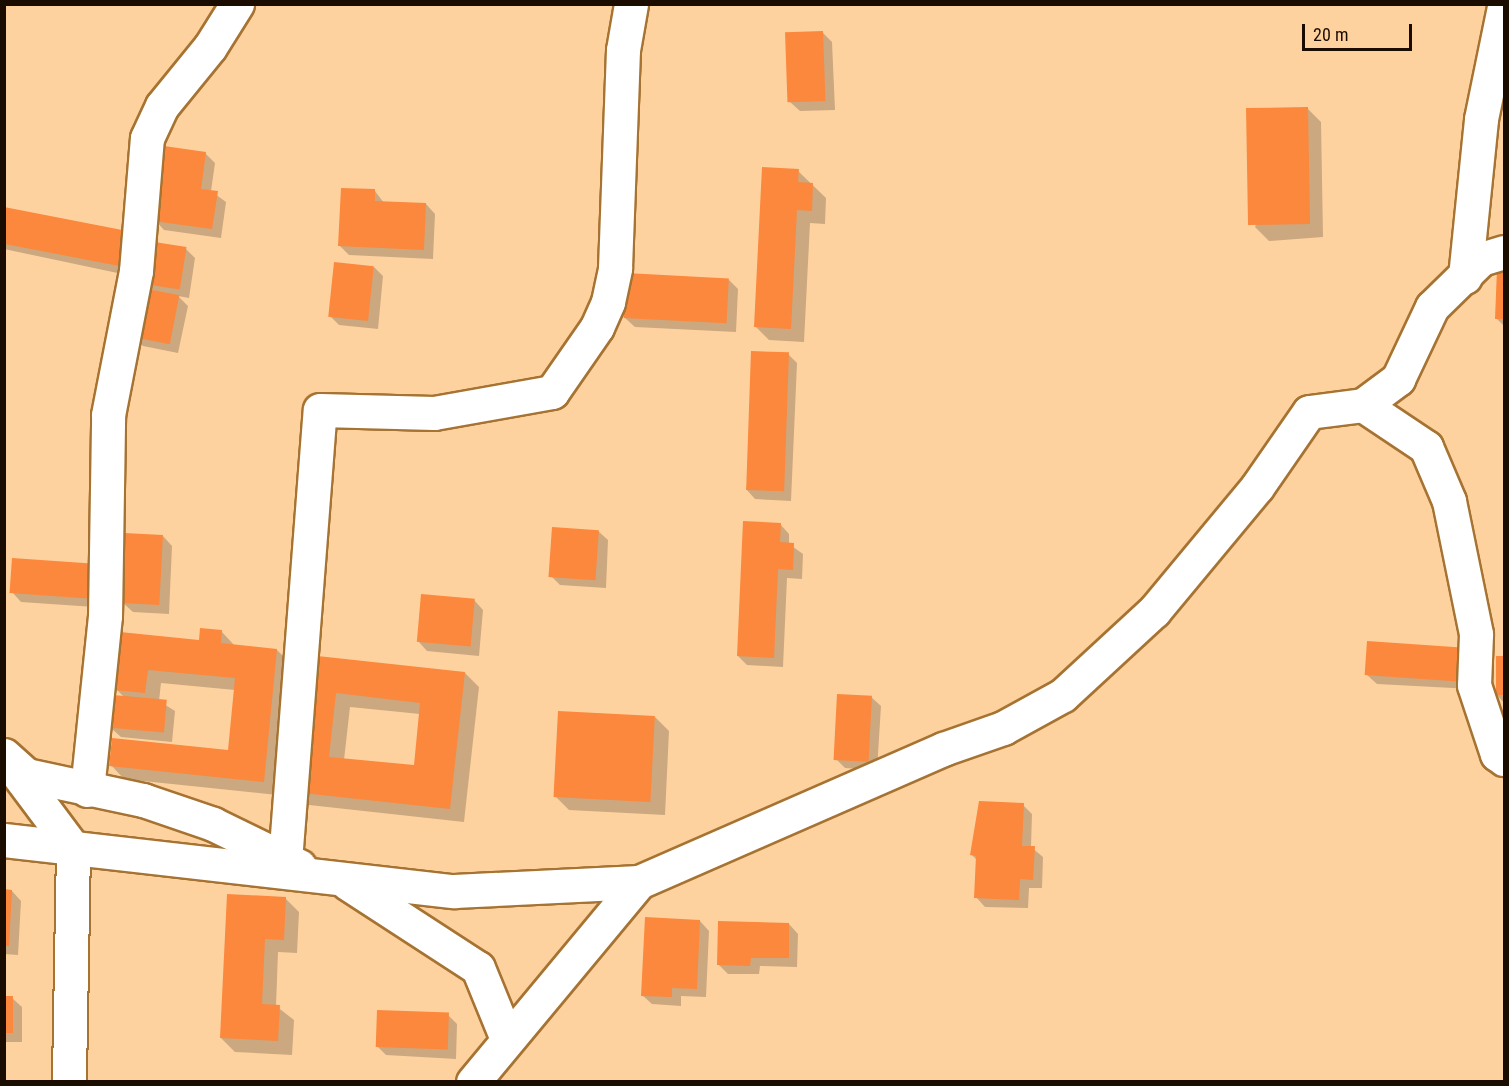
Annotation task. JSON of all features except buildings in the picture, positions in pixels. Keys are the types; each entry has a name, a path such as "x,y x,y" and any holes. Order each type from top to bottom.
{"street":[{"path":"87,790 105,616 108,415 136,271 147,138 162,106 210,47 237,4"},
{"path":"285,861 320,410 435,413 552,392 597,327 608,302 615,268 623,50 631,4"},
{"path":"1465,277 1481,119 1504,7"},
{"path":"4,840 344,881 454,891 639,882 914,761 1002,728 1063,694 1154,611 1257,487 1309,412 1363,405 1398,379 1432,307 1481,259 1504,252"},
{"path":"1363,405 1426,447 1449,501 1476,634 1474,685 1497,754 1504,759"},
{"path":"5,758 26,775 87,790 143,800 203,820 285,861 344,881 477,968 507,1039"},
{"path":"5,758 74,848 69,1082"},
{"path":"472,1082 639,882"}]}
